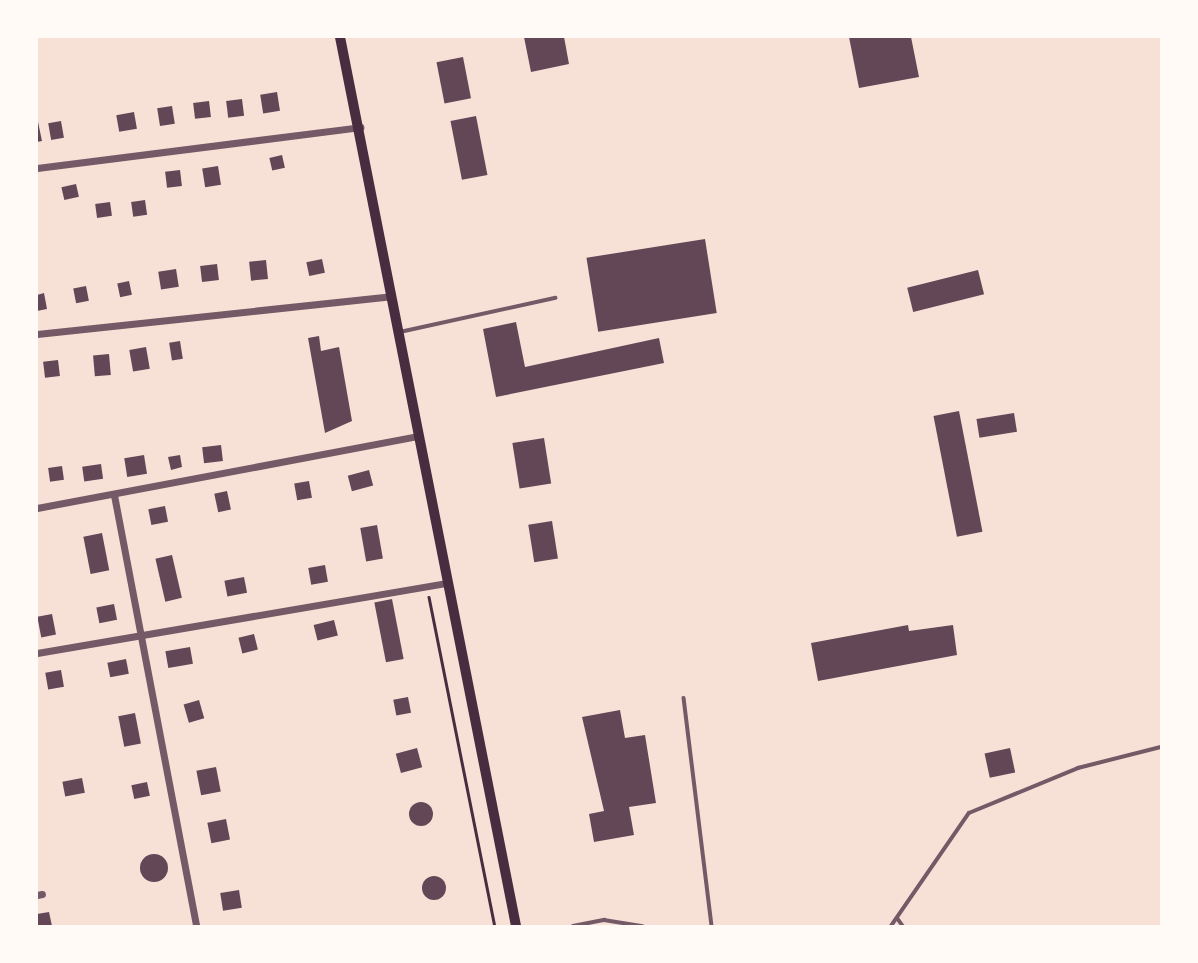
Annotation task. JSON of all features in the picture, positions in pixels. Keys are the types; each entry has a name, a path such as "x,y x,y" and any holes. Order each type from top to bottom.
{"main road":[{"path":"340,37 360,127 417,436 516,926"}],"street":[{"path":"37,168 360,127"},
{"path":"37,334 391,296"},
{"path":"37,508 417,436"},
{"path":"114,495 143,634 196,926"},
{"path":"37,653 447,583"}],"lane":[{"path":"397,332 555,299"},
{"path":"684,698 712,926"},
{"path":"891,926 969,813 1078,768 1161,747"},
{"path":"898,919 903,926"},
{"path":"573,926 604,920 643,926"}],"path":[{"path":"427,586 495,926"}],"building":[{"path":"524,37 564,37 569,64 531,72"},
{"path":"849,37 911,37 919,77 859,88"},
{"path":"463,57 471,98 445,103 436,62"},
{"path":"277,92 280,111 263,113 260,95"},
{"path":"242,99 244,116 228,118 226,101"},
{"path":"209,101 211,117 195,119 193,103"},
{"path":"172,106 175,124 160,126 157,108"},
{"path":"134,112 137,129 119,132 116,115"},
{"path":"476,116 487,175 462,180 450,121"},
{"path":"37,117 42,141 37,142"},
{"path":"61,121 64,138 51,140 48,123"},
{"path":"282,155 285,168 272,171 269,158"},
{"path":"218,166 221,185 205,187 202,169"},
{"path":"180,170 182,186 167,188 165,172"},
{"path":"76,184 79,197 64,200 61,187"},
{"path":"145,200 147,215 133,217 131,202"},
{"path":"110,202 112,216 97,218 95,204"},
{"path":"705,239 717,313 598,332 586,258"},
{"path":"322,259 325,273 309,276 306,262"},
{"path":"266,260 268,279 251,281 249,262"},
{"path":"217,264 219,280 202,282 200,266"},
{"path":"176,269 179,287 161,290 158,272"},
{"path":"978,270 984,294 913,312 907,288"},
{"path":"129,281 132,295 120,297 117,283"},
{"path":"86,286 89,301 76,303 73,288"},
{"path":"44,293 47,309 37,311 37,295"},
{"path":"516,322 525,367 659,338 664,363 496,397 483,329"},
{"path":"319,336 321,351 339,347 352,421 325,433 308,338"},
{"path":"180,341 183,359 172,360 169,343"},
{"path":"146,347 150,369 133,372 129,350"},
{"path":"109,354 111,375 95,376 93,355"},
{"path":"58,360 60,376 45,378 43,362"},
{"path":"959,411 982,532 957,537 933,416"},
{"path":"1014,413 1017,432 979,438 976,419"},
{"path":"544,438 551,483 520,488 512,443"},
{"path":"221,445 223,461 204,463 202,447"},
{"path":"144,455 147,474 127,477 124,458"},
{"path":"180,455 182,467 171,470 168,457"},
{"path":"101,464 103,479 84,481 82,467"},
{"path":"62,466 64,480 50,482 48,468"},
{"path":"369,470 373,485 352,491 348,476"},
{"path":"309,481 312,498 297,500 294,484"},
{"path":"227,491 231,510 218,512 214,494"},
{"path":"165,506 168,522 151,525 148,509"},
{"path":"552,521 558,559 534,562 528,525"},
{"path":"377,525 383,558 366,561 360,528"},
{"path":"102,533 109,570 91,574 83,537"},
{"path":"172,555 182,598 165,602 155,559"},
{"path":"325,565 328,582 311,585 308,568"},
{"path":"244,577 247,593 227,597 224,581"},
{"path":"392,599 404,659 386,662 374,602"},
{"path":"114,604 117,620 99,623 96,607"},
{"path":"52,614 56,635 41,637 37,617"},
{"path":"334,620 338,636 317,641 314,625"},
{"path":"908,625 909,631 953,625 957,655 818,681 811,643"},
{"path":"254,634 258,650 242,653 238,638"},
{"path":"190,647 193,664 168,668 165,651"},
{"path":"126,659 129,674 110,677 107,663"},
{"path":"61,670 64,687 48,690 45,673"},
{"path":"408,697 411,713 396,716 393,700"},
{"path":"199,700 204,718 189,723 184,704"},
{"path":"620,710 625,738 645,735 656,803 629,807 634,835 594,842 589,814 604,811 582,717"},
{"path":"135,713 141,743 124,747 118,716"},
{"path":"417,748 422,767 401,773 396,754"},
{"path":"1010,748 1015,772 990,778 985,753"},
{"path":"216,767 221,792 201,795 196,771"},
{"path":"82,778 85,793 65,797 62,782"},
{"path":"147,782 150,796 134,799 131,785"},
{"path":"421,802 430,805 433,814 430,823 421,826 412,823 409,814 412,805"},
{"path":"226,819 230,840 211,843 207,823"},
{"path":"154,854 164,858 168,868 164,878 154,882 144,878 140,868 144,858"},
{"path":"434,876 445,883 446,888 439,899 434,900 423,893 422,888 429,877"},
{"path":"239,890 242,908 223,911 220,893"},
{"path":"49,912 52,926 37,926 37,914"}]}
